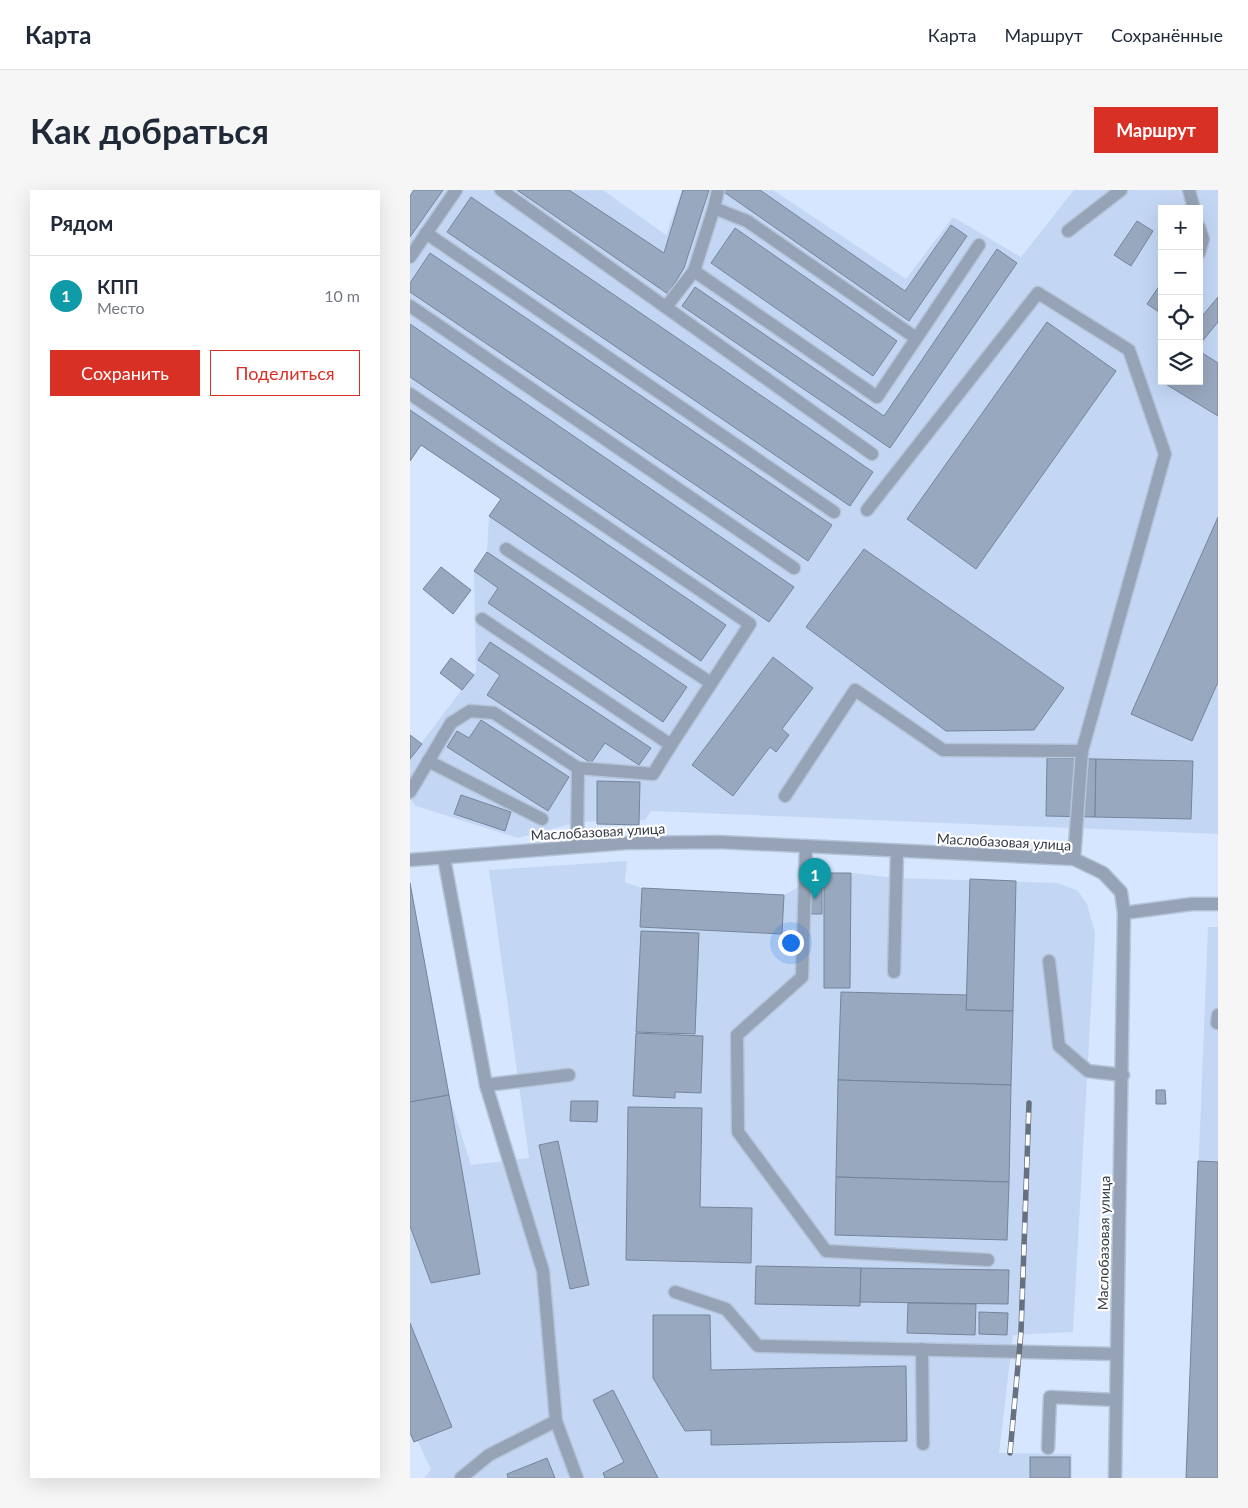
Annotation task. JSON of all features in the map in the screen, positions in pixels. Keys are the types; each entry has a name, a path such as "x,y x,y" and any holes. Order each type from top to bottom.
{"street":[{"path":"410,256 456,190"},
{"path":"501,190 872,454"},
{"path":"666,307 694,271 718,190"},
{"path":"1068,231 1121,190"},
{"path":"1189,190 1193,205"},
{"path":"714,208 747,221 916,338"},
{"path":"426,233 834,512"},
{"path":"694,271 877,396 979,245"},
{"path":"867,510 1038,293 1129,350 1165,454 1082,751 1074,859"},
{"path":"410,306 794,568"},
{"path":"410,394 750,624 653,774 578,768 494,713 470,711 451,723 410,792"},
{"path":"506,549 711,683"},
{"path":"482,619 671,745"},
{"path":"785,796 856,690 943,750 1082,751"},
{"path":"428,761 542,819"},
{"path":"577,846 578,768"},
{"name":"Маслобазовая улица","path":"410,860 626,843 719,842 1074,859 1103,873 1121,892 1124,912 1123,1075 1114,1478"},
{"path":"806,846 802,977 737,1035 738,1132 826,1251 988,1260"},
{"path":"894,972 898,851"},
{"path":"444,858 486,1085 544,1270 556,1421 577,1478"},
{"path":"1124,912 1192,904 1218,904"},
{"path":"1050,961 1059,1046 1088,1071 1123,1075"},
{"path":"486,1085 569,1075"},
{"path":"675,1292 726,1309 758,1346 1117,1354"},
{"path":"922,1349 923,1444"},
{"path":"1048,1448 1050,1397 1116,1400"},
{"path":"461,1478 489,1455 556,1421"}],"shaded area":[{"path":"415,190 603,190 666,235 682,190 773,190 906,279 953,217 1021,257 1074,190 1218,190 1218,834 651,811 645,820 578,822 518,838 416,806 410,799 410,758 476,671 474,571 487,552 489,516 501,499 421,445 410,461 410,197"},
{"path":"627,861 625,882 642,888 784,895 824,873 851,873 897,878 1057,883 1077,890 1087,904 1095,933 1073,1332 1013,1335 999,1453 1072,1454 1072,1478 424,1478 431,1470 410,1424 410,882 449,1095 471,1165 529,1158 489,870"},
{"path":"1208,927 1218,927 1218,1478 1186,1478"}],"building":[{"path":"414,190 443,190 410,237 410,196"},
{"path":"517,190 569,190 664,253 683,190 709,190 684,268 668,294"},
{"path":"725,190 760,190 905,291 951,225 967,236 909,321 724,192"},
{"path":"471,197 873,472 850,506 447,232"},
{"path":"1137,221 1153,231 1131,266 1114,255"},
{"path":"735,228 897,341 873,376 711,263"},
{"path":"997,249 1017,263 890,448 682,306 695,287 884,416"},
{"path":"430,253 832,525 808,561 410,292 410,283"},
{"path":"1158,288 1158,311 1147,304"},
{"path":"1218,297 1218,322 1203,340 1203,340 1203,315"},
{"path":"1047,322 1116,371 976,569 907,519"},
{"path":"410,324 794,587 769,622 410,377"},
{"path":"1203,354 1218,363 1218,416 1167,385 1203,385"},
{"path":"410,410 726,625 701,661 489,516 501,499 421,445 410,461"},
{"path":"1218,517 1218,682 1192,741 1131,714"},
{"path":"864,549 1064,688 1034,730 946,731 806,627"},
{"path":"487,552 687,687 663,722 488,603 498,588 474,571"},
{"path":"441,567 471,590 453,614 423,589"},
{"path":"490,642 651,748 639,765 605,743 591,763 487,695 500,675 478,660"},
{"path":"773,657 813,688 782,729 789,735 776,752 770,747 733,796 692,765"},
{"path":"451,658 474,675 462,690 440,673"},
{"path":"481,720 569,777 548,811 447,747 457,731 469,738"},
{"path":"410,735 422,744 410,759"},
{"path":"1047,758 1096,759 1095,817 1046,816"},
{"path":"1096,759 1193,761 1191,819 1095,817"},
{"path":"597,781 640,782 639,825 597,824"},
{"path":"461,795 511,812 505,831 454,814"},
{"path":"824,873 851,873 850,988 824,988"},
{"path":"970,879 1016,881 1013,1011 966,1010"},
{"path":"410,883 449,1095 410,1102"},
{"path":"822,883 822,914 809,914 809,884"},
{"path":"642,888 784,895 782,934 640,927"},
{"path":"641,931 699,933 695,1034 636,1032"},
{"path":"841,992 967,995 966,1010 1013,1011 1011,1085 838,1080"},
{"path":"636,1033 703,1036 701,1093 675,1092 675,1098 633,1096"},
{"path":"838,1080 1011,1085 1009,1182 836,1177"},
{"path":"1156,1090 1165,1090 1166,1104 1156,1104"},
{"path":"449,1095 480,1274 431,1283 410,1226 410,1102"},
{"path":"571,1101 598,1101 597,1122 570,1121"},
{"path":"628,1107 702,1108 700,1207 752,1208 751,1263 626,1260"},
{"path":"558,1141 589,1285 570,1289 539,1145"},
{"path":"1198,1161 1218,1162 1218,1478 1186,1478"},
{"path":"836,1177 1009,1182 1007,1240 835,1235"},
{"path":"756,1266 861,1268 860,1306 755,1304"},
{"path":"861,1268 1009,1270 1008,1304 860,1302"},
{"path":"908,1303 976,1304 975,1335 907,1333"},
{"path":"979,1312 1008,1313 1007,1335 979,1334"},
{"path":"653,1315 710,1315 711,1370 906,1366 907,1441 711,1445 711,1430 685,1431 653,1378"},
{"path":"410,1323 452,1427 414,1442 410,1433"},
{"path":"613,1390 658,1478 605,1478 603,1473 624,1462 593,1400"},
{"path":"1030,1457 1070,1457 1070,1478 1030,1478"},
{"path":"547,1458 555,1478 508,1478 507,1474"}],"railway":[{"path":"1010,1453 1021,1332 1029,1103"}],"place":[{"name":"КПП","path":"815,899"}]}
